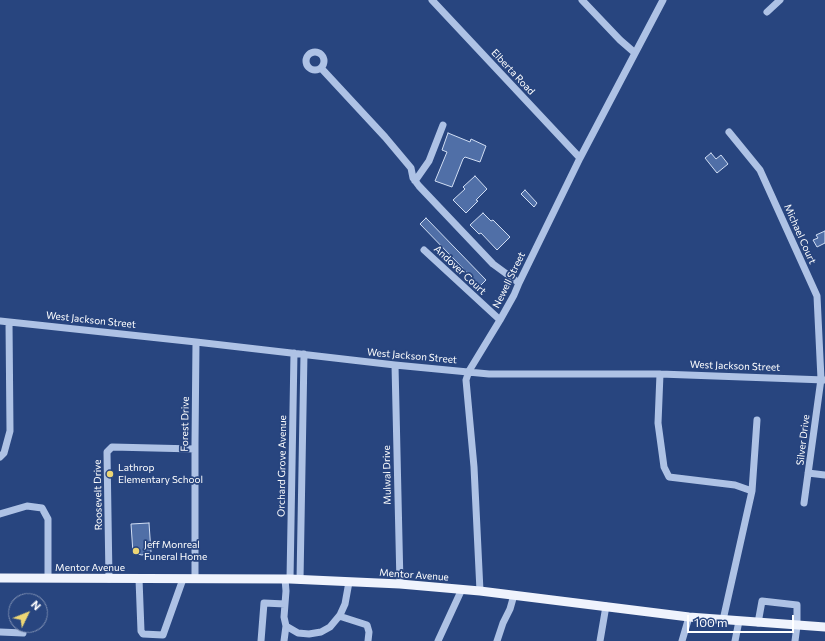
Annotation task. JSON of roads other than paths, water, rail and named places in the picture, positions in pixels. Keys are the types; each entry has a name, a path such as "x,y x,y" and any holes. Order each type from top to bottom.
{"main road":[{"name":"Mentor Avenue","path":"0,578 288,579 400,584 480,591 689,617 825,627"}],"street":[{"name":"Elberta Road","path":"432,0 580,158"},
{"path":"582,0 620,40 635,52"},
{"name":"Newell Street","path":"480,591 474,467 466,380 469,371 514,294 580,158 663,0"},
{"path":"768,12 780,0"},
{"path":"321,68 385,136 411,168 413,178 419,186 492,264 519,283"},
{"path":"415,181 430,161 443,125"},
{"name":"Michael Court","path":"729,132 760,170 817,296 823,379"},
{"name":"Andover Court","path":"424,250 500,320"},
{"name":"West Jackson Street","path":"0,321 394,365 489,374 660,374 823,379"},
{"path":"0,458 4,453 10,431 9,322"},
{"name":"Forest Drive","path":"195,579 196,342"},
{"name":"Orchard Grove Avenue","path":"284,641 286,626 284,617 288,579 294,353"},
{"name":"Orchard Grove Avenue","path":"300,580 304,354"},
{"name":"Mulwal Drive","path":"394,365 400,584"},
{"path":"660,374 658,423 664,467 669,477 735,485 752,491"},
{"name":"Silver Drive","path":"804,503 823,379"},
{"path":"723,620 752,491 757,420"},
{"name":"Roosevelt Drive","path":"109,579 107,452 112,447 195,448"},
{"path":"808,473 825,475"},
{"path":"0,514 27,506 42,508 48,519 48,578"},
{"path":"139,579 141,631 143,634 163,635 183,579"},
{"path":"286,626 298,633 309,634 321,632 330,626 340,616 345,604 349,582"},
{"path":"438,641 462,589"},
{"path":"497,641 514,595"},
{"path":"758,623 762,600 797,604 798,626 795,641"},
{"path":"261,641 264,603 285,604"},
{"path":"600,641 606,606"},
{"path":"340,616 367,625 369,632 368,641"},
{"path":"682,641 689,617"},
{"path":"735,641 739,621"}],"place":[{"name":"Lathrop Elementary School","path":"110,474"},
{"name":"Jeff Monreal Funeral Home","path":"136,551"}]}
